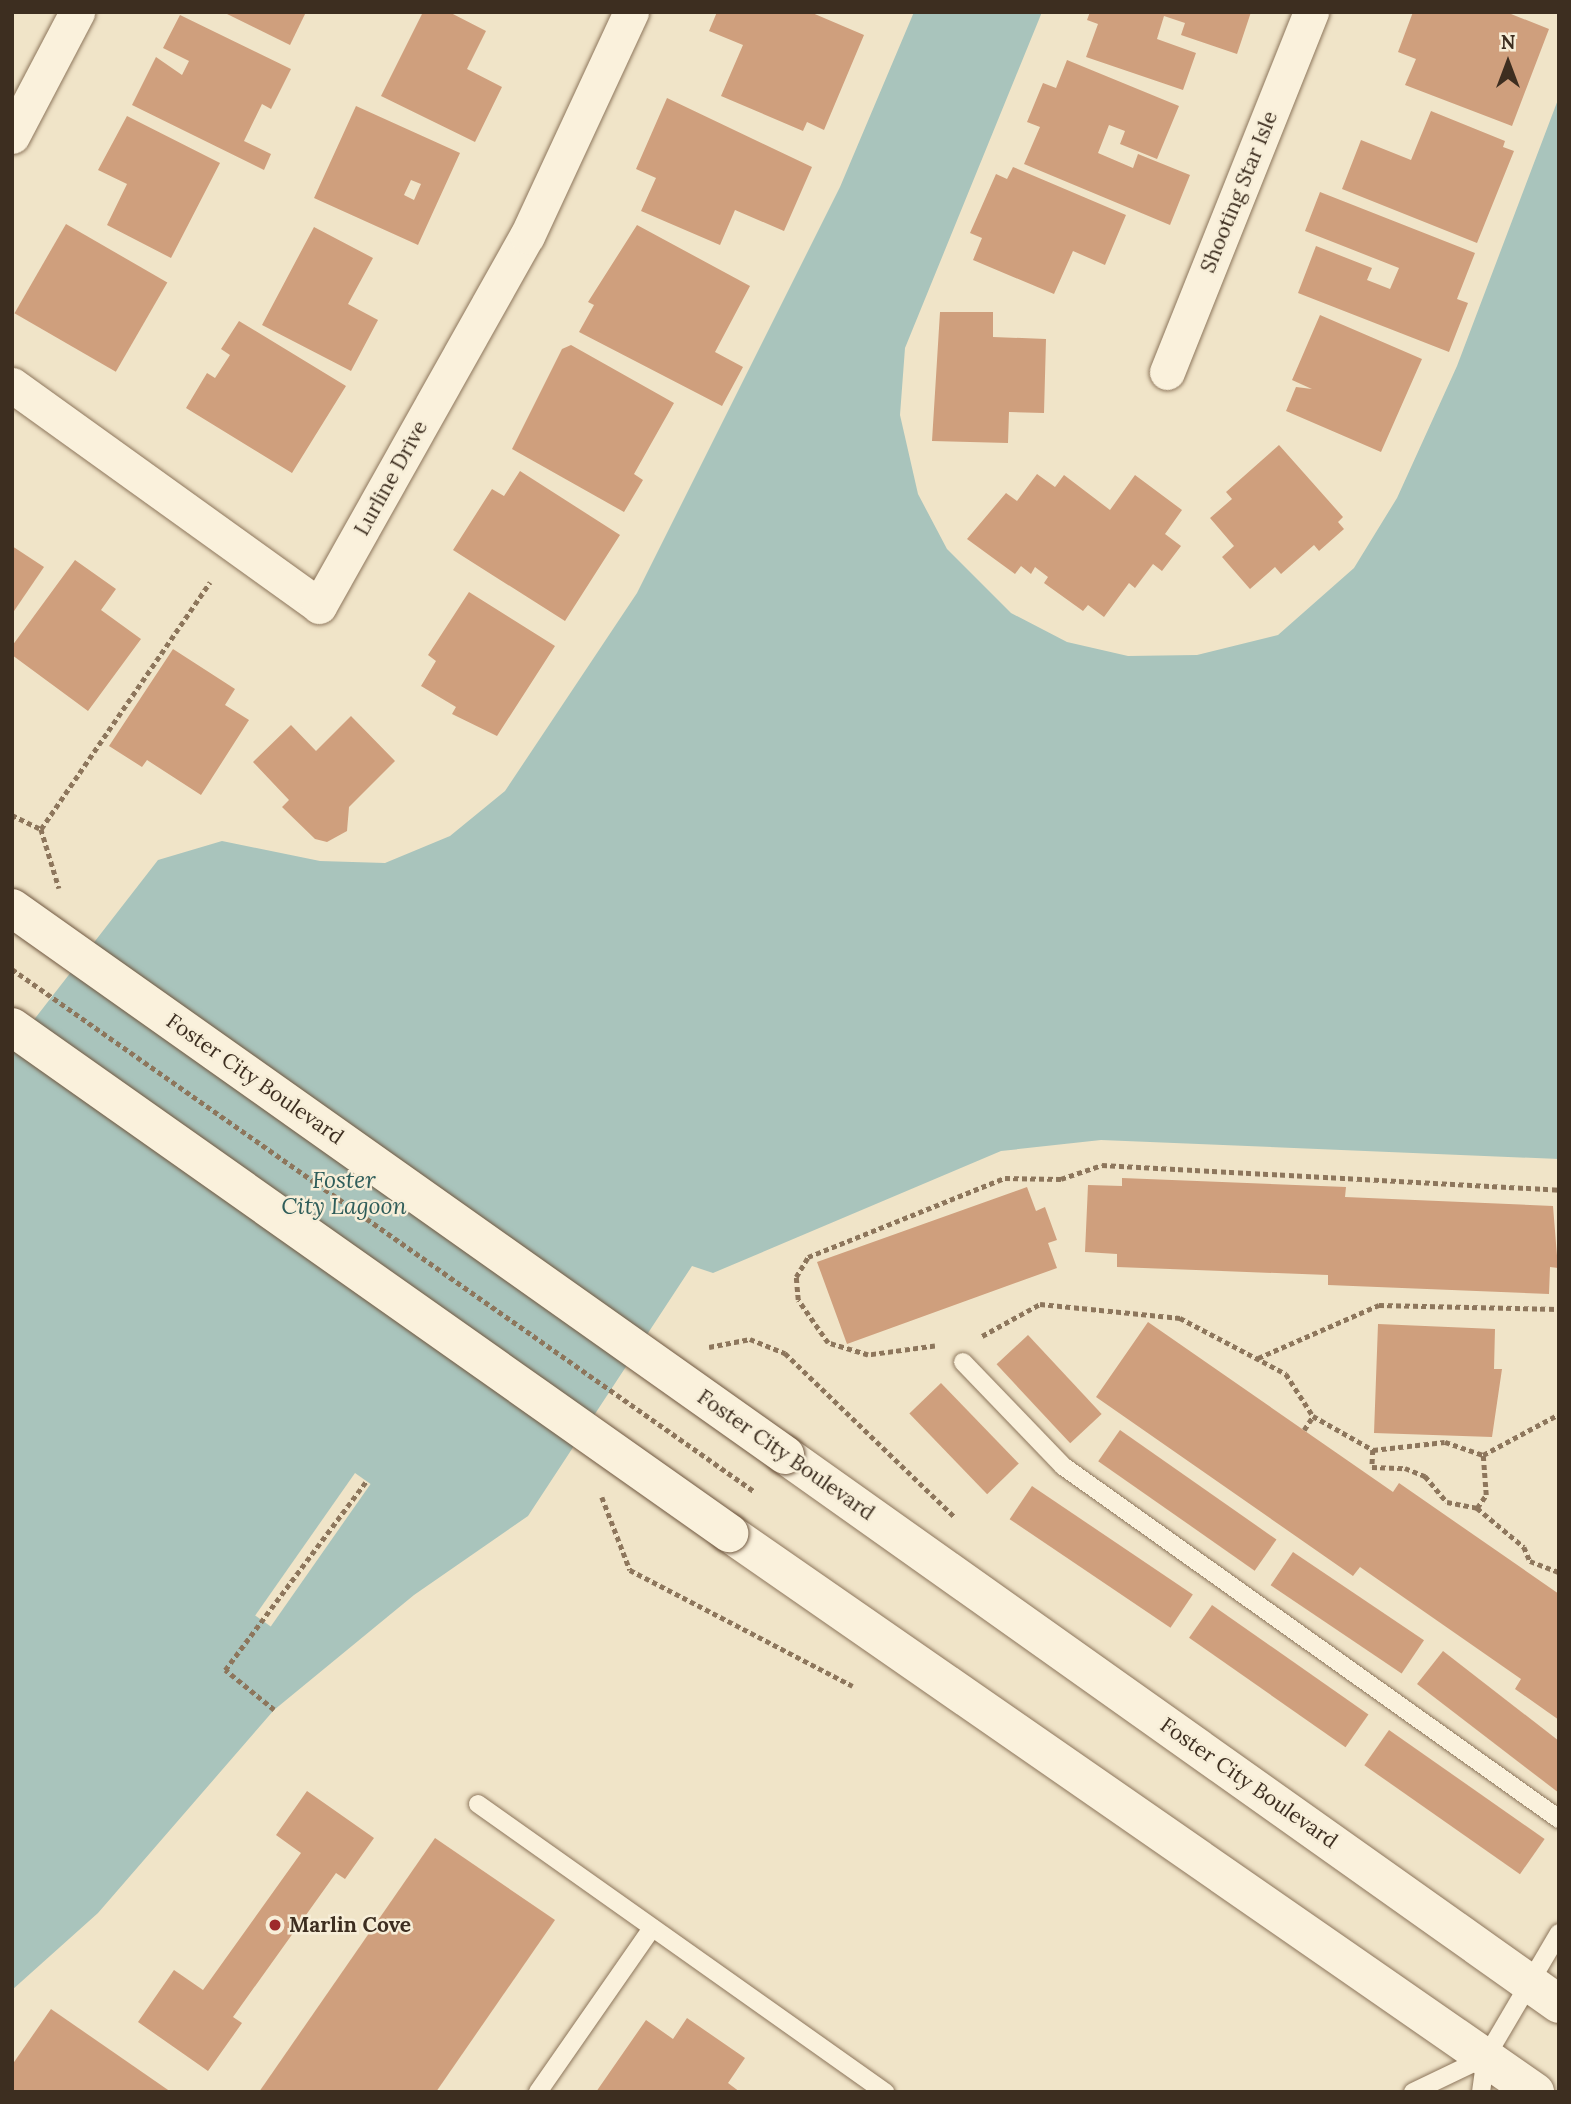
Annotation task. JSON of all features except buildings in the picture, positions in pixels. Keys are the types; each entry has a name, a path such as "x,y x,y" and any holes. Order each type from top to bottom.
{"main road":[{"name":"Foster City Boulevard","path":"12,908 1559,2004"},
{"path":"12,1027 729,1532 1483,2074 1535,2092"}],"street":[{"path":"12,136 77,12"},
{"name":"Lurline Drive","path":"12,385 319,606 527,236 631,12"},
{"name":"Shooting Star Isle","path":"1167,372 1311,12"}],"lane":[{"path":"962,1362 1063,1466 1559,1819"},
{"path":"478,1804 885,2092"},
{"path":"538,2092 652,1928"},
{"path":"1413,2092 1483,2074 1525,1981 1559,1933"}],"path":[{"path":"41,829 211,582"},
{"path":"12,969 755,1492"},
{"path":"950,1348 848,1353 814,1329 798,1300 796,1277 808,1257 829,1246 1005,1178 1061,1179 1102,1165 1559,1190"},
{"path":"973,1342 1040,1304 1180,1318 1286,1374 1313,1416 1373,1450 1445,1442 1483,1455 1559,1414"},
{"path":"1258,1359 1379,1306 1559,1309"},
{"path":"1304,1430 1313,1416"},
{"path":"1373,1450 1372,1467 1415,1472 1447,1502 1477,1508 1524,1547 1530,1560 1559,1572"},
{"path":"1477,1508 1486,1495 1483,1455"},
{"path":"274,1710 225,1670 367,1480"}],"water":[{"name":"Foster City Lagoon","path":"914,12 1042,12 905,348 900,415 918,494 947,549 1011,613 1067,642 1128,656 1197,655 1278,635 1354,568 1397,498 1457,366 1559,97 1559,1159 1101,1140 1001,1151 713,1273 692,1266 528,1516 414,1595 274,1710 98,1913 12,1990 12,1048 158,860 222,841 320,861 385,863 450,836 505,791 637,593 840,187"}],"pier":[{"path":"355,1473 371,1484 271,1626 255,1616"}],"place":[{"name":"Marlin Cove","path":"275,1925"}]}
